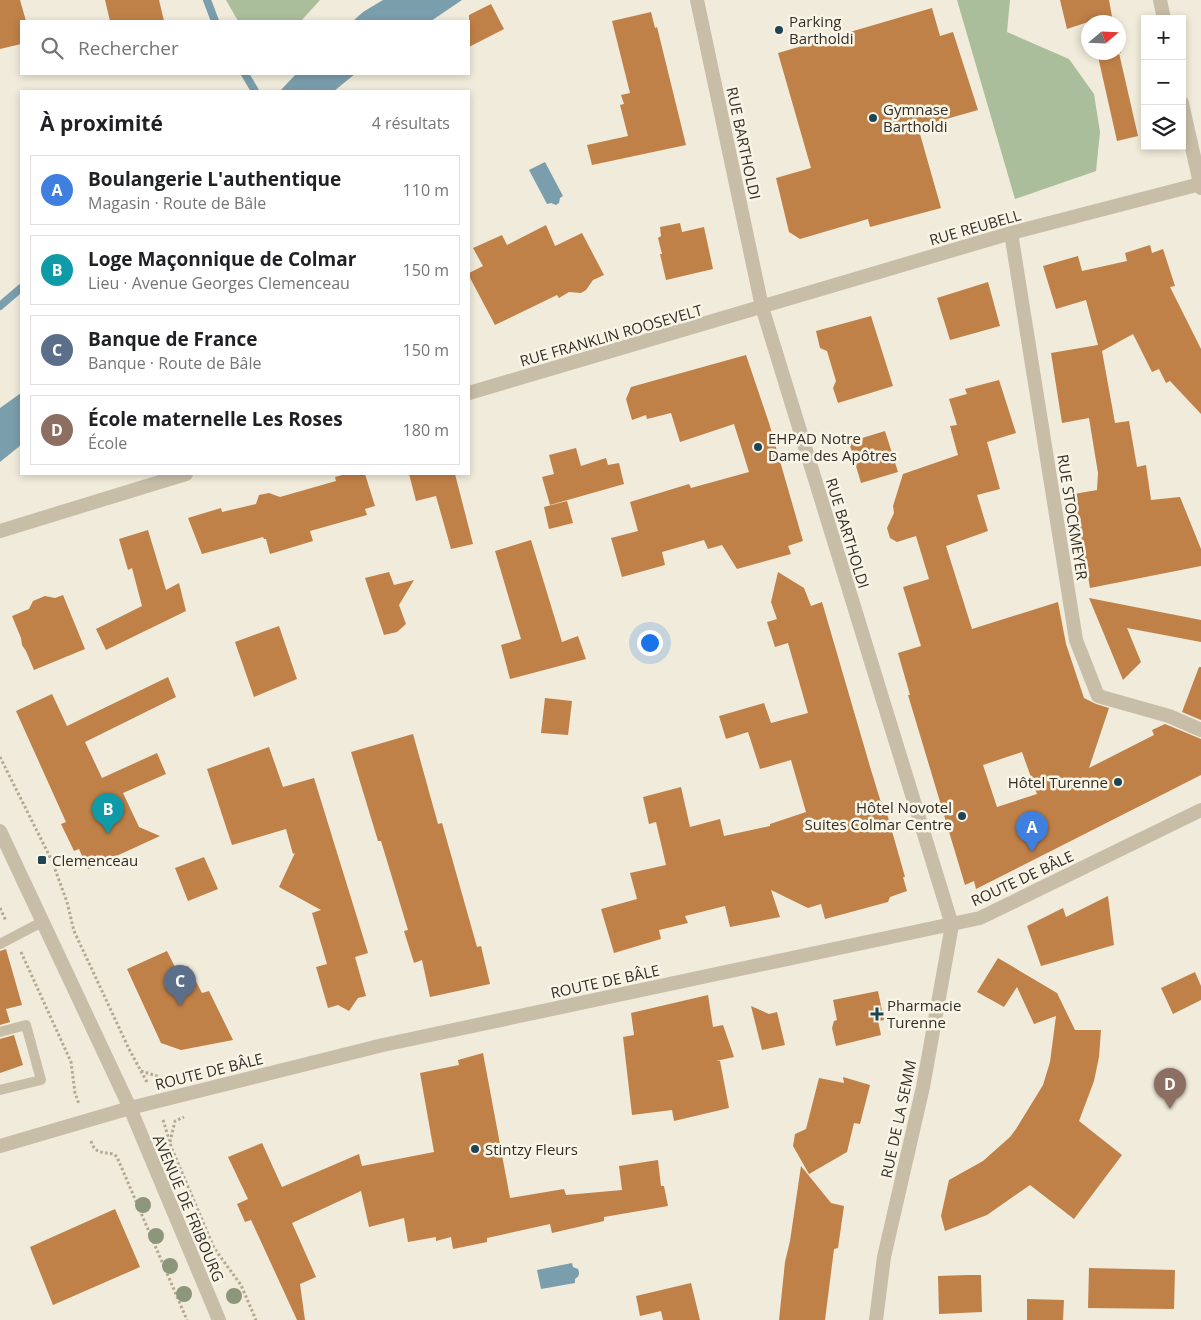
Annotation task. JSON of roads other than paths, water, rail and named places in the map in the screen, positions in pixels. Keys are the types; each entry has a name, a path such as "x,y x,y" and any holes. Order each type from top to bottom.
{"street":[{"name":"RUE BARTHOLDI","path":"697,0 762,307 952,925"},
{"path":"1160,0 1163,15"},
{"path":"1182,105 1200,186"},
{"name":"RUE REUBELL","path":"762,307 1011,233 1200,186"},
{"name":"RUE STOCKMEYER","path":"1011,233 1076,640 1098,696 1169,716 1201,730"},
{"name":"RUE FRANKLIN ROOSEVELT","path":"470,393 762,307"},
{"path":"0,531 183,475"},
{"name":"ROUTE DE BÂLE","path":"0,1146 130,1108 383,1045 980,918 1201,810"},
{"name":"AVENUE DE FRIBOURG","path":"0,831 130,1108 219,1320"},
{"name":"RUE DE LA SEMM","path":"876,1320 884,1257 923,1087 952,925"}],"lane":[{"path":"0,944 42,922"},
{"path":"0,1032 26,1025 41,1080 0,1090"}],"water":[{"path":"383,0 462,0 432,20 354,20 363,12"},
{"path":"295,75 354,75 335,90 281,90"},
{"path":"545,162 563,196 556,205 547,204 529,170"},
{"path":"20,394 20,446 0,462 0,408"},
{"path":"572,1263 573,1267 578,1269 579,1272 575,1283 541,1289 537,1270"}],"waterway":[{"path":"207,0 215,20"},
{"path":"246,75 254,90"},
{"path":"0,306 20,289"}],"place":[{"name":"Parking Bartholdi","path":"779,30"},
{"name":"Gymnase Bartholdi","path":"873,118"},
{"name":"EHPAD Notre Dame des Apôtres","path":"758,447"},
{"name":"Hôtel Turenne","path":"1118,782"},
{"name":"Hôtel Novotel Suites Colmar Centre","path":"962,816"},
{"name":"Loge Maçonnique de Colmar","path":"108,834"},
{"name":"Boulangerie L'authentique","path":"1032,852"},
{"name":"Clemenceau","path":"42,860"},
{"name":"Banque de France","path":"180,1006"},
{"name":"Pharmacie Turenne","path":"877,1014"},
{"name":"École maternelle Les Roses","path":"1170,1109"},
{"name":"Stintzy Fleurs","path":"475,1149"}]}
